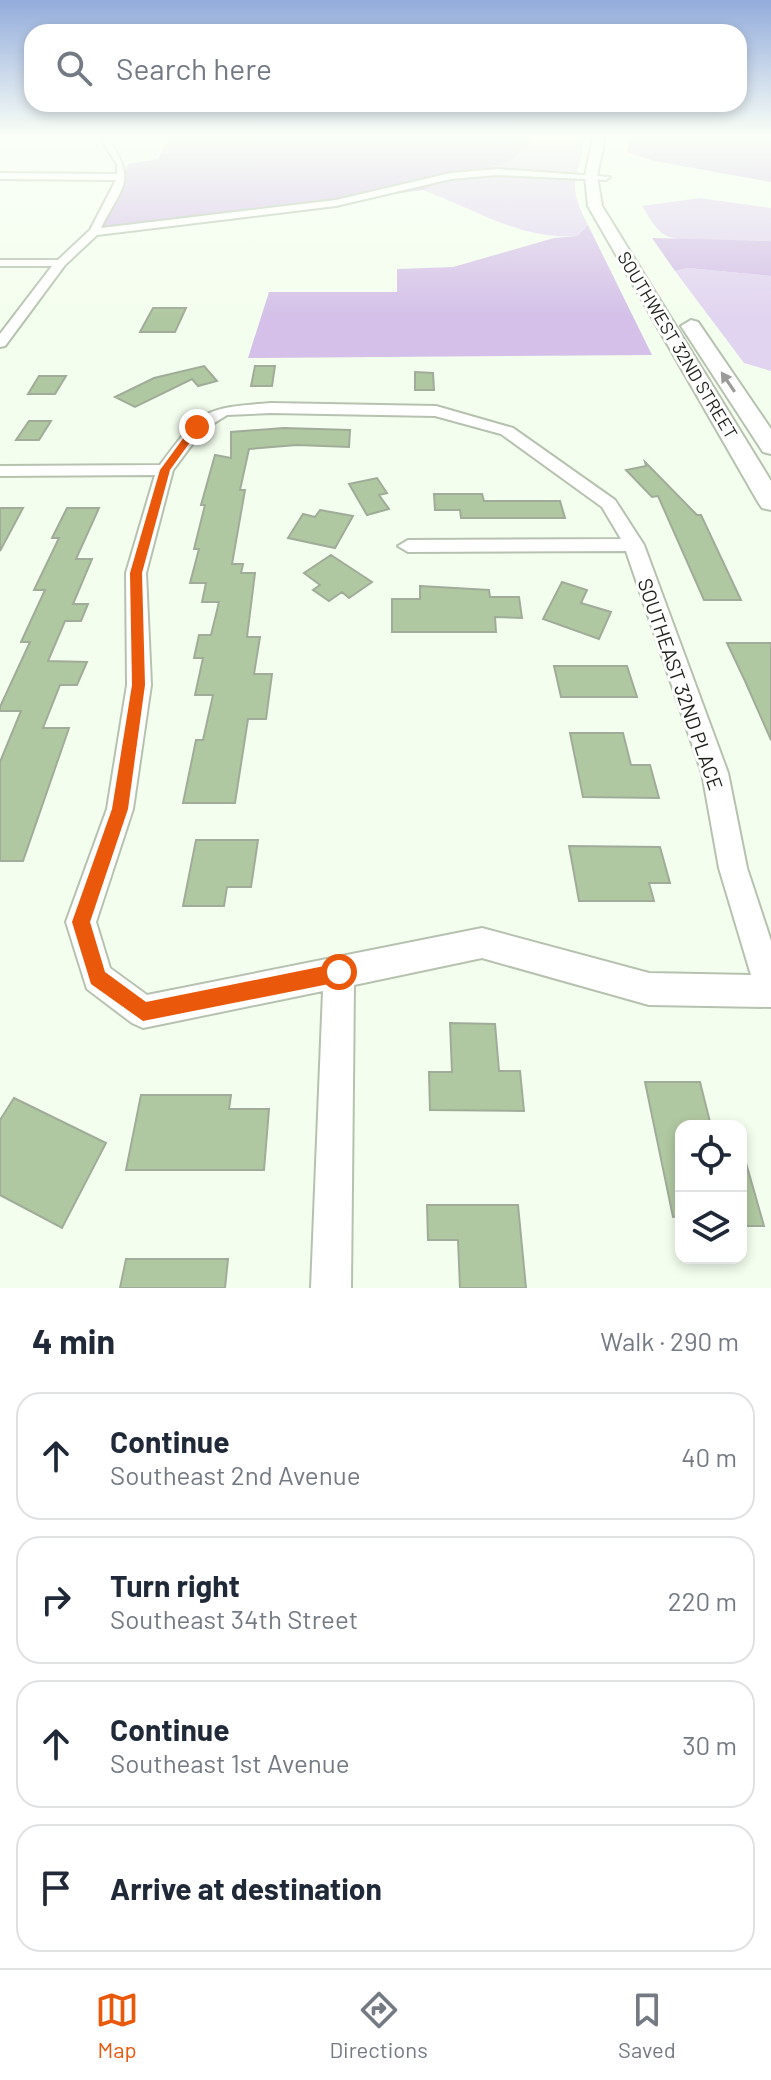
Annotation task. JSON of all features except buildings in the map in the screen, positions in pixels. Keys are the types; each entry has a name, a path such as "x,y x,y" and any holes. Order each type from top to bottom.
{"main road":[{"name":"SOUTHWEST 32ND STREET","path":"596,198 595,206 771,502"},
{"name":"SOUTHWEST 32ND STREET","path":"609,198 658,276"},
{"name":"SOUTHWEST 32ND STREET","path":"682,313 771,447"}],"street":[{"path":"0,343 61,263 94,232 111,198"},
{"path":"94,232 357,198"},
{"path":"0,263 61,263"},
{"name":"SOUTHEAST 32ND PLACE","path":"165,470 197,427 223,411 271,408 436,411 507,431 609,504 634,545 715,773 733,868 771,990"},
{"path":"0,471 165,470 136,573 139,685 120,809 81,922 98,978 143,1012 482,943 649,989 771,990"},
{"path":"408,546 634,545"},
{"path":"331,1288 339,972"}],"shaded area":[{"path":"112,198 363,198 85,236"},
{"path":"442,198 577,198 588,225 577,236 556,236 498,222"},
{"path":"701,198 771,208 771,241 674,238 658,229 642,206"},
{"path":"588,225 652,355 248,358 269,292 397,292 397,269 453,267 554,238 577,236"},
{"path":"652,238 771,241 771,276 688,268 675,271"},
{"path":"688,268 771,276 771,371 744,363 675,271"}],"route":[{"path":"197,427 165,470 136,573 139,685 120,809 81,922 98,978 143,1012 339,972"}]}
